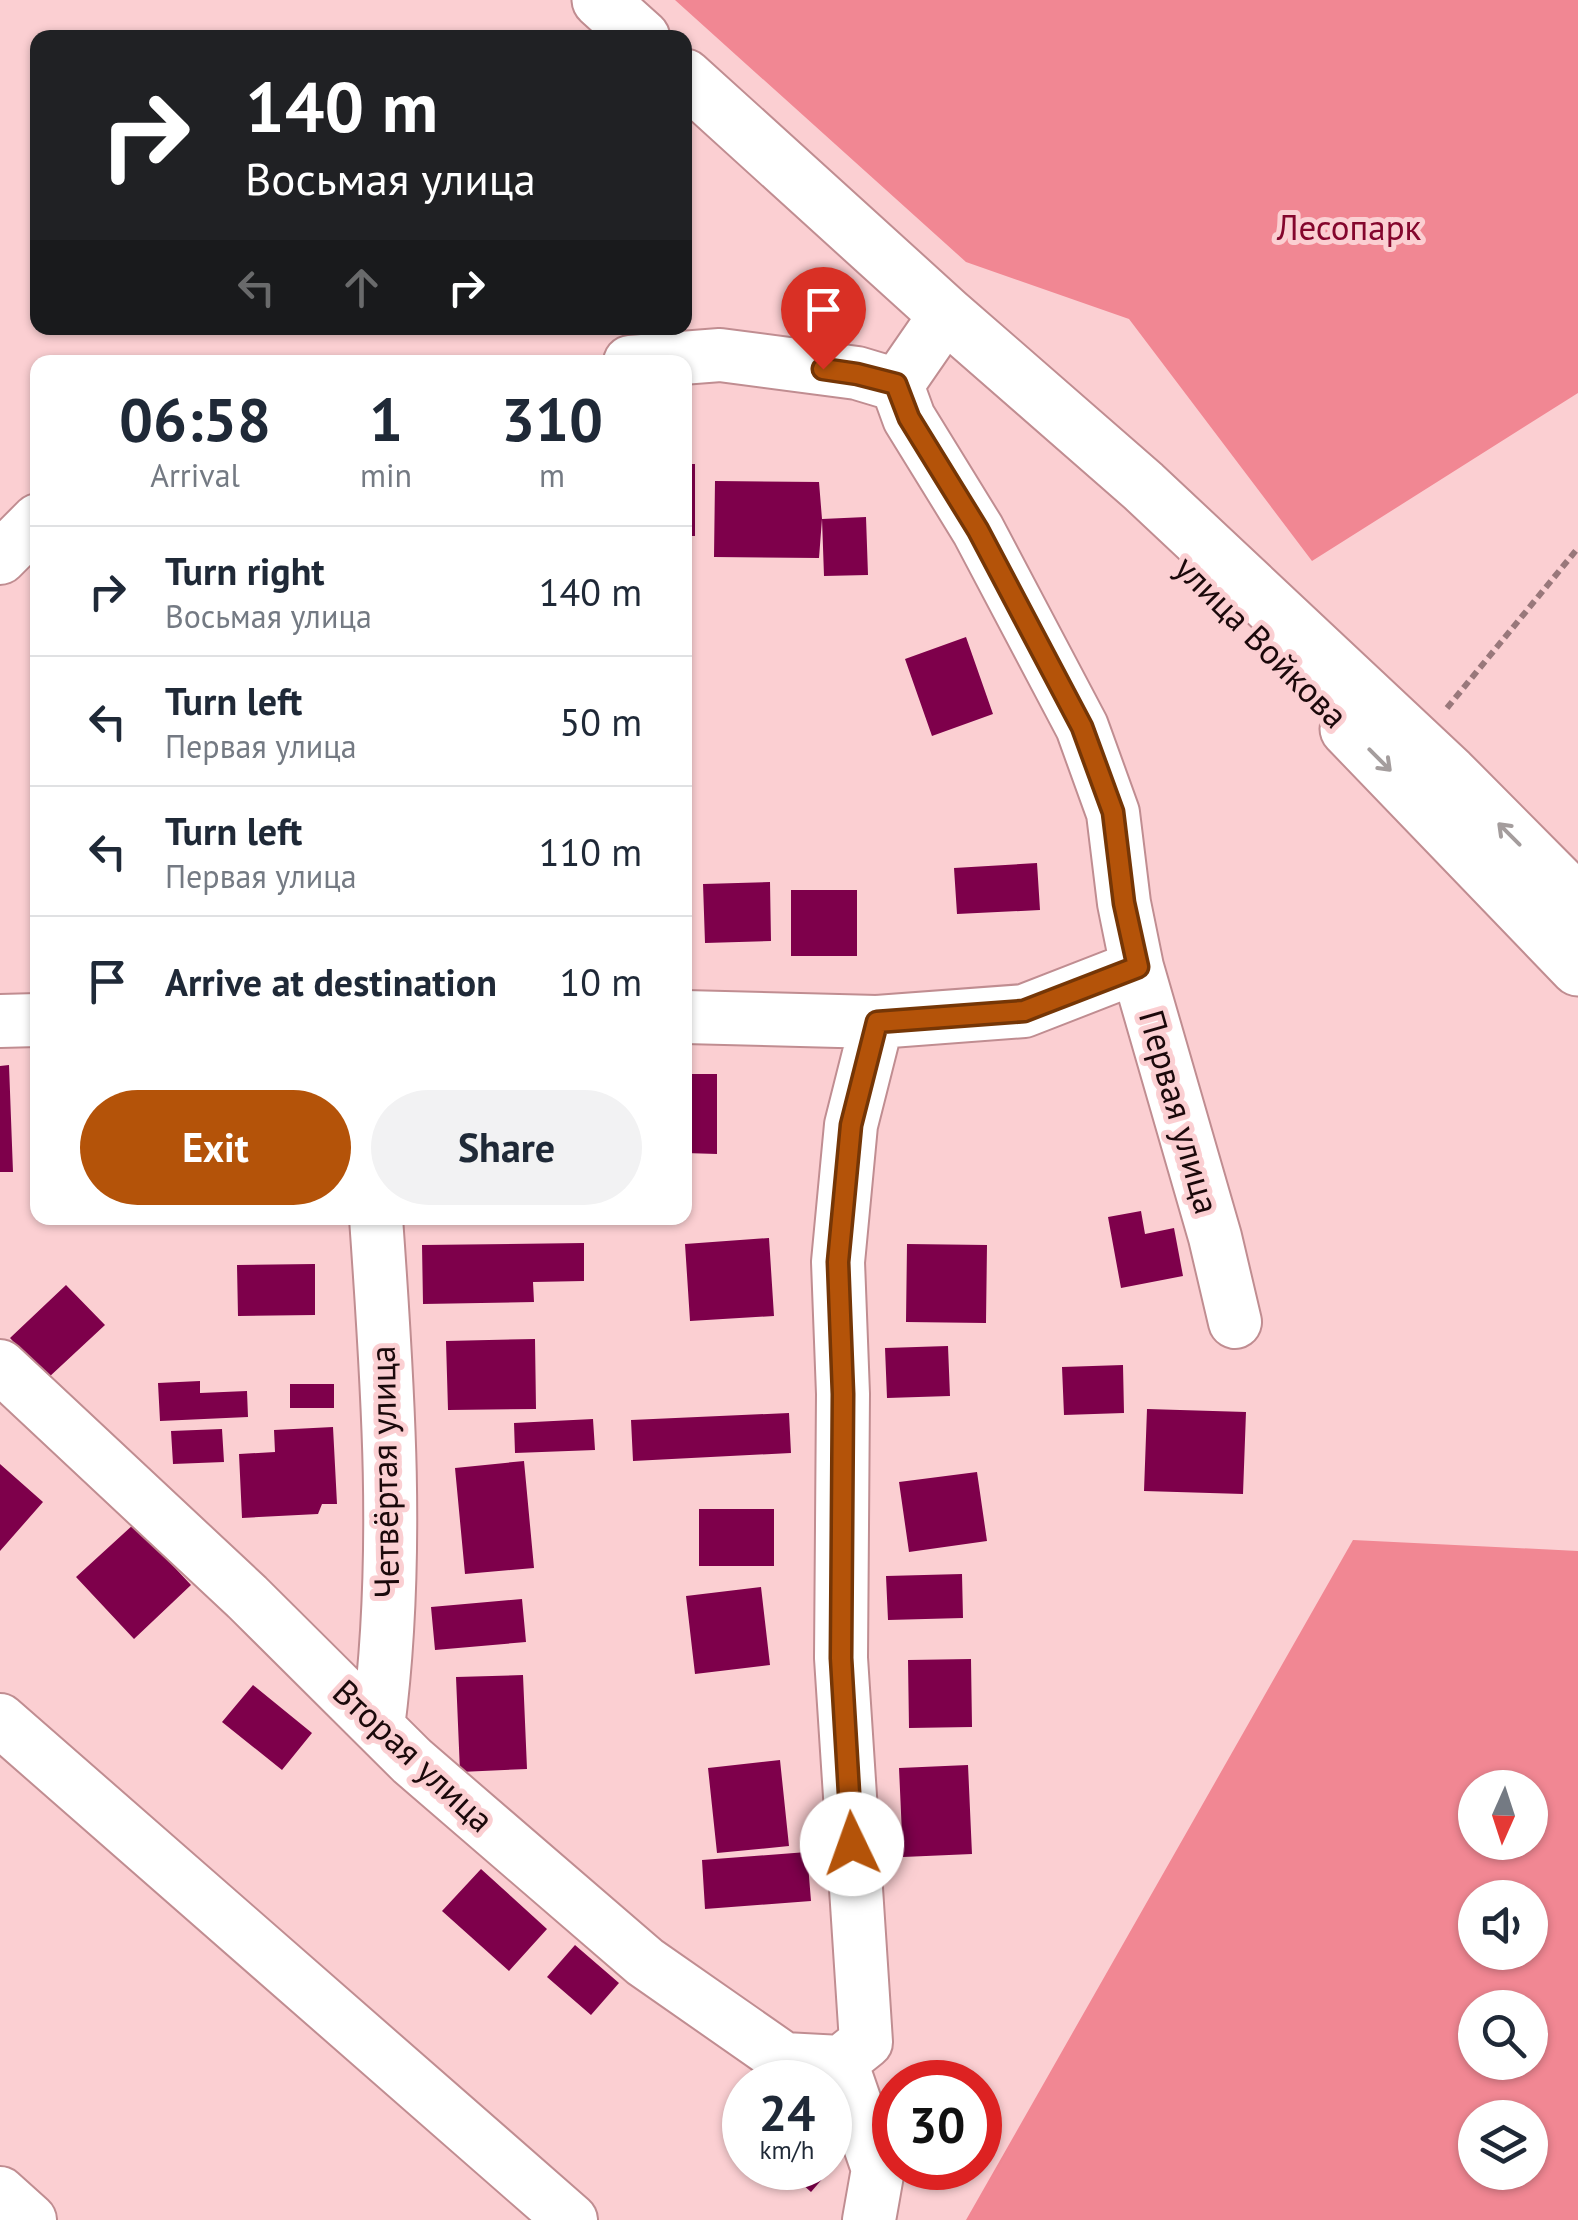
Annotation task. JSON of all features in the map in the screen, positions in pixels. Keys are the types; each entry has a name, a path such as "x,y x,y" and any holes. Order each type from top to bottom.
{"main road":[{"path":"600,0 633,30"},
{"name":"улица Войкова","path":"692,83 1143,486 1418,744 1578,903"},
{"name":"улица Войкова","path":"946,314 1050,429 1423,803 1578,968"}],"street":[{"path":"692,356 720,354 857,374 896,384 946,314"},
{"name":"Первая улица","path":"896,384 909,418 978,530 1082,727 1113,812 1124,903 1138,967 1215,1237 1234,1322"},
{"path":"0,558 30,528"},
{"path":"692,1018 877,1022 1024,1011 1138,967"},
{"path":"0,1021 30,1020"},
{"path":"869,2220 878,2169 854,2052 841,1658 843,1394 838,1262 851,1125 877,1022"},
{"name":"Четвёртая улица","path":"376,1225 388,1389 389,1545 385,1676 378,1727"},
{"name":"Вторая улица","path":"0,1366 247,1597 412,1761 645,1962 784,2059 854,2052"},
{"path":"0,1720 572,2220"},
{"path":"0,2192 30,2220"}],"path":[{"path":"1418,744 1578,548"}],"green space":[{"name":"Лесопарк","path":"675,0 1578,0 1578,393 1312,561 1129,319 966,262"},
{"path":"1353,1540 1578,1551 1578,2220 966,2220 983,2190 1002,2190 1002,2157"}],"building":[{"path":"692,464 695,464 692,536"},
{"path":"715,481 819,482 819,558 714,557"},
{"path":"866,517 868,575 824,576 822,519"},
{"path":"966,637 993,714 932,736 905,659"},
{"path":"1037,863 1040,910 957,914 954,868"},
{"path":"770,882 771,941 705,943 703,884"},
{"path":"791,890 857,890 857,956 791,956"},
{"path":"9,1065 13,1172 0,1172 0,1066"},
{"path":"692,1074 717,1074 717,1154 692,1153"},
{"path":"1141,1211 1145,1234 1174,1228 1183,1276 1121,1288 1108,1217"},
{"path":"769,1238 774,1316 690,1321 685,1244"},
{"path":"584,1243 584,1281 533,1282 534,1302 423,1304 422,1245"},
{"path":"907,1244 987,1245 986,1323 906,1322"},
{"path":"315,1264 315,1315 238,1316 237,1265"},
{"path":"66,1285 105,1325 48,1378 10,1338"},
{"path":"535,1339 536,1409 448,1410 446,1341"},
{"path":"948,1346 950,1396 887,1398 885,1348"},
{"path":"1123,1365 1124,1413 1064,1415 1062,1367"},
{"path":"200,1381 200,1393 247,1391 248,1417 160,1421 158,1383"},
{"path":"290,1384 334,1384 334,1408 290,1408"},
{"path":"1147,1409 1246,1412 1243,1494 1144,1491"},
{"path":"789,1413 791,1453 633,1461 631,1420"},
{"path":"593,1419 595,1450 515,1453 514,1423"},
{"path":"333,1427 337,1504 322,1504 318,1514 242,1518 239,1454 275,1452 274,1430"},
{"path":"222,1429 224,1462 173,1464 171,1431"},
{"path":"524,1461 534,1568 465,1574 455,1468"},
{"path":"0,1464 43,1502 0,1551"},
{"path":"977,1472 987,1541 909,1552 899,1482"},
{"path":"699,1509 774,1509 774,1566 699,1566"},
{"path":"134,1524 191,1585 134,1639 76,1577"},
{"path":"962,1574 963,1618 888,1620 886,1576"},
{"path":"761,1587 770,1665 695,1674 686,1596"},
{"path":"522,1599 526,1642 435,1650 431,1607"},
{"path":"971,1659 972,1727 909,1728 908,1660"},
{"path":"523,1675 527,1769 460,1772 456,1677"},
{"path":"253,1685 312,1733 282,1770 222,1722"},
{"path":"780,1760 789,1846 717,1853 708,1768"},
{"path":"968,1765 972,1854 903,1857 899,1768"},
{"path":"807,1852 811,1901 705,1909 702,1860"},
{"path":"481,1869 547,1929 509,1971 442,1911"},
{"path":"575,1945 619,1983 591,2015 547,1977"}],"route":[{"path":"823,369 896,384 909,418 978,530 1030,628 1082,727 1113,812 1124,903 1138,967 1024,1011 877,1022 851,1125 838,1262 844,1496 841,1658 852,1844"}]}
